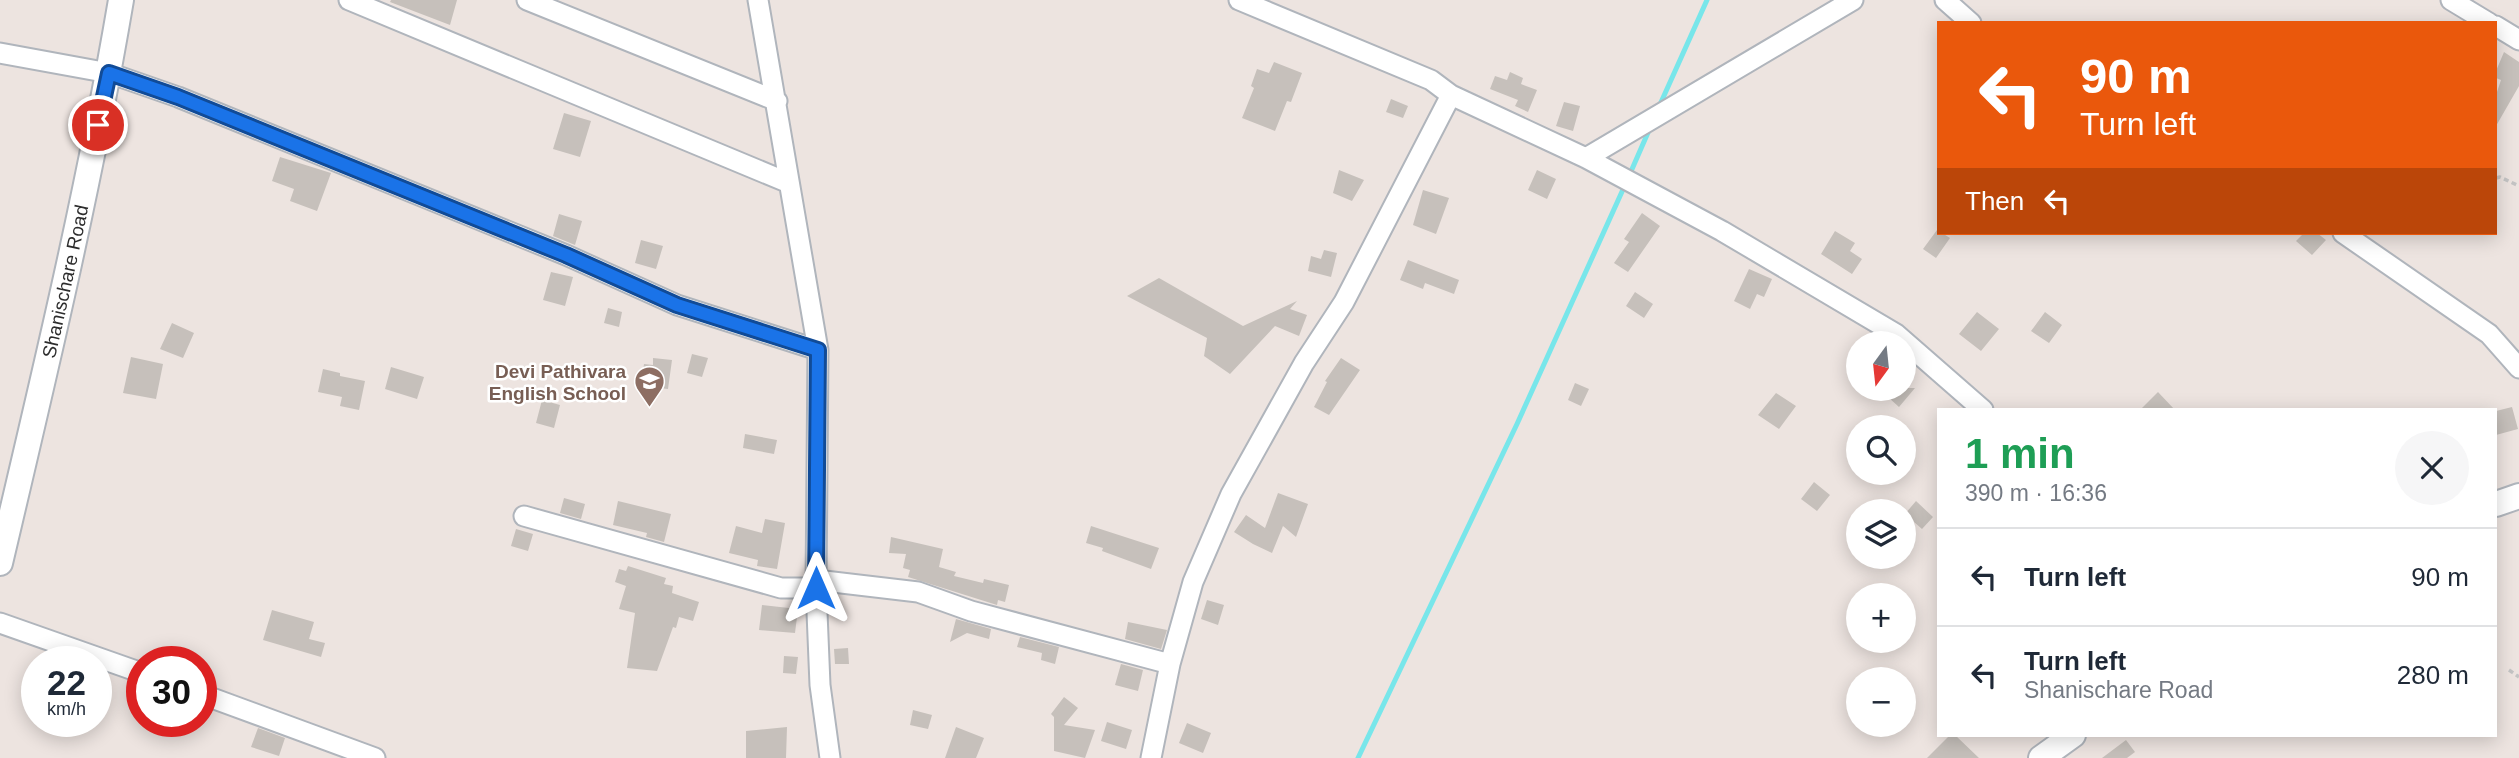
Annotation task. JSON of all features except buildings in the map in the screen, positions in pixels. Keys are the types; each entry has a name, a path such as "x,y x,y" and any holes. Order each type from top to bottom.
{"street":[{"name":"Shanischare Road","path":"0,563 61,306 109,73 121,0"},
{"path":"349,0 789,183"},
{"path":"527,0 777,101"},
{"path":"758,0 818,350 816,584 820,685 830,758"},
{"path":"1239,0 1431,80 1451,95 1586,158 1723,231 1896,334 1981,408"},
{"path":"1586,158 1853,0"},
{"path":"1945,0 1969,21"},
{"path":"2451,0 2486,21"},
{"path":"2497,27 2519,40"},
{"path":"0,53 109,73 178,97 566,255 677,305 818,350"},
{"path":"1151,758 1170,664 1192,582 1231,494 1304,363 1344,302 1451,95"},
{"path":"2346,235 2489,334 2519,368"},
{"path":"2497,504 2519,496"},
{"path":"524,516 781,588 816,584 918,592 971,611 1170,664"},
{"path":"0,623 126,667"},
{"path":"217,700 375,758"},
{"path":"2041,758 2070,737"}],"path":[{"path":"2497,178 2519,186"},
{"path":"2509,670 2519,677"}],"waterway":[{"path":"1658,109 1707,0"},
{"path":"1629,176 1650,128"},
{"path":"1358,758 1517,424 1625,185"}],"place":[{"name":"Devi Pathivara English School","path":"649,409"}],"route":[{"path":"98,125 109,73 178,97 566,255 677,305 818,350 816,588"}]}
